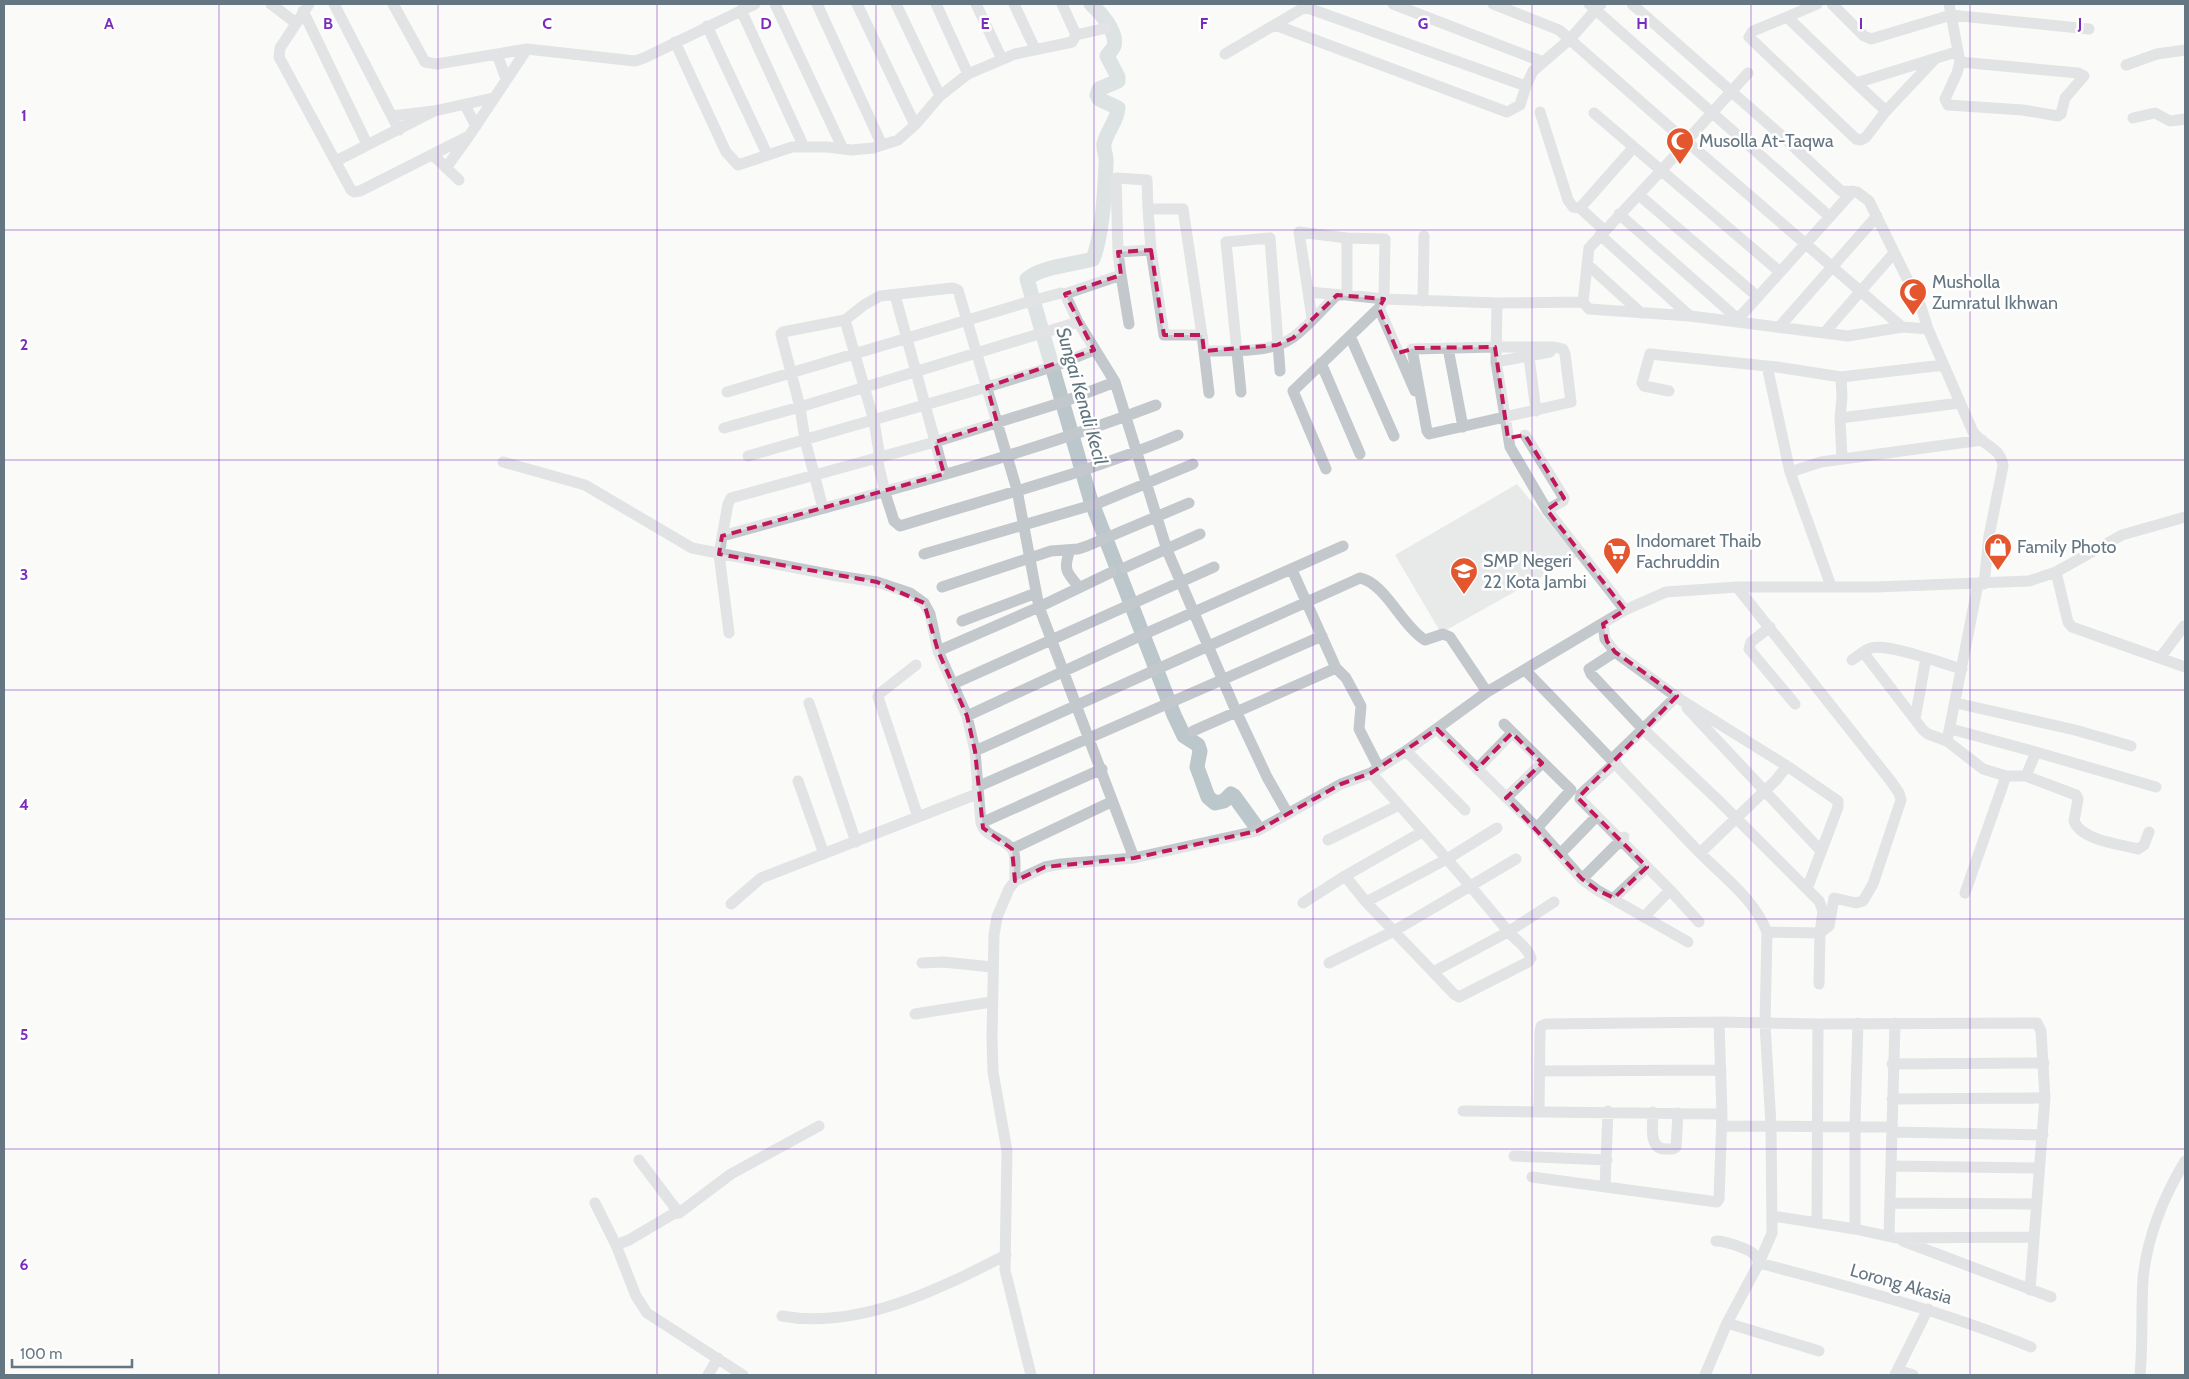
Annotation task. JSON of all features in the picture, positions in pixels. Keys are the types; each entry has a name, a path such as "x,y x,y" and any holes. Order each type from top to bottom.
{"street":[{"path":"271,4 296,23"},
{"path":"334,4 399,130"},
{"path":"393,4 425,62 437,64 527,49 635,61 755,4"},
{"path":"776,4 843,149"},
{"path":"817,4 882,145"},
{"path":"857,4 915,125"},
{"path":"896,4 940,96"},
{"path":"936,4 968,74"},
{"path":"976,4 1002,59"},
{"path":"1014,4 1035,49"},
{"path":"1062,4 1076,35"},
{"path":"1393,4 1543,62"},
{"path":"1493,4 1524,9 1570,39 1804,244 1902,327"},
{"path":"1632,4 1841,191 1848,193 1853,191"},
{"path":"1817,4 1752,31 1749,37 1856,138 1861,140 1866,137 1886,111 1934,59"},
{"path":"1832,4 1864,36 1871,39 1950,10 2088,29"},
{"path":"1224,54 1307,5 1526,86"},
{"path":"1276,25 1502,112 1508,112 1518,108 1533,71 1570,39 1595,6 1830,216"},
{"path":"306,7 280,48 279,57 351,190 357,192 433,155 472,131"},
{"path":"306,7 367,144"},
{"path":"741,10 804,147"},
{"path":"1856,82 1934,59 1958,57 2078,73 2084,76 2065,98 2061,114 2058,116 2022,110 1948,104 1945,100 1957,73 1958,57 1950,10"},
{"path":"1787,18 1886,111"},
{"path":"707,26 767,154"},
{"path":"676,42 732,160 738,165 792,147 873,148 898,140 915,125 940,96 968,74 987,68 1002,59 1035,49 1072,42 1076,35 1106,28"},
{"path":"446,168 527,49"},
{"path":"2126,65 2157,54 2185,50"},
{"path":"497,54 506,79"},
{"path":"1582,302 1589,248 1748,73"},
{"path":"392,116 434,111 494,98"},
{"path":"465,105 472,131"},
{"path":"336,161 434,111"},
{"path":"1540,112 1568,200 1573,207 1580,208 1602,233 1690,316"},
{"path":"1594,113 1780,272"},
{"path":"2133,118 2155,114 2170,121 2185,119"},
{"path":"1580,208 1634,147"},
{"path":"433,155 459,180"},
{"path":"1128,324 1118,252 1116,178 1147,180 1151,250 1164,335 1202,335"},
{"path":"1738,320 1853,191"},
{"path":"1853,191 1869,201 1877,216 1921,307 1928,329 1973,432 1996,451 2003,466 1981,584 1947,742"},
{"path":"1639,194 1758,297"},
{"path":"1148,210 1183,209 1209,393"},
{"path":"1620,214 1738,320"},
{"path":"1780,326 1877,216"},
{"path":"1312,318 1299,232 1347,238 1385,239 1382,304 1424,411"},
{"path":"1423,301 1424,236"},
{"path":"1242,392 1236,351 1226,242 1270,238 1280,371"},
{"path":"1204,351 1236,351 1278,345 1293,338 1312,318 1342,295 1347,238"},
{"path":"1118,252 1151,250"},
{"path":"1825,332 1894,253"},
{"path":"1587,264 1642,313"},
{"path":"727,392 968,321 1032,300 1061,293 1065,294 1120,275"},
{"path":"823,508 805,440 800,407 781,333 845,320 874,299 889,294 895,295 953,288 958,290 1017,490 1039,606 1076,706 1102,769 1111,802 1134,858"},
{"path":"1309,292 1342,295 1382,304 1423,301 1496,304 1582,302 1589,309 1738,320 1854,335 1902,327 1928,329"},
{"path":"1065,294 1078,322 1115,382 1167,550 1236,711 1267,777 1288,814"},
{"path":"895,295 944,474"},
{"path":"1326,469 1293,391 1382,304"},
{"path":"1496,304 1496,362 1508,438 1515,456 1547,510 1625,610"},
{"path":"845,320 874,421 879,452 877,458 885,493 894,521 900,526 1138,452 1178,435"},
{"path":"724,428 800,407 1078,322"},
{"path":"1350,336 1394,436"},
{"path":"1554,347 1563,349 1571,401 1568,404 1429,434 1427,431 1412,349 1554,347"},
{"path":"1448,348 1463,427"},
{"path":"1496,362 1563,349"},
{"path":"748,456 987,387 1051,367 1094,350"},
{"path":"1669,391 1644,386 1642,383 1650,354 1767,366 1841,377 1944,365"},
{"path":"1529,357 1536,410"},
{"path":"1321,363 1360,454"},
{"path":"1767,366 1790,472 1831,586"},
{"path":"1841,377 1842,459"},
{"path":"729,633 719,554 728,504 731,498 935,442 1062,403 1115,382"},
{"path":"1840,418 1960,403"},
{"path":"722,536 885,493 1073,435 1156,405"},
{"path":"1508,438 1528,434 1564,498 1563,501 1547,510"},
{"path":"1790,472 1813,464 1842,459 1982,440"},
{"path":"502,462 585,485 692,548 876,582 910,594 924,603 930,614 938,650 967,716 975,751 981,823 985,831 1012,849 1014,855 1014,881 997,917 994,935 992,967 993,1072 1007,1151 1006,1255 1008,1287 1031,1375"},
{"path":"924,554 1094,504 1193,464"},
{"path":"942,587 1059,549 1070,550 1087,546 1189,503"},
{"path":"1014,881 1037,870 1061,864 1134,858 1261,829 1341,784 1375,770 1437,730 1487,692 1625,610 1666,592 1737,587 1875,587 1981,584 2029,580 2056,572 2122,535 2185,517"},
{"path":"1124,568 1200,534"},
{"path":"967,716 1342,546"},
{"path":"1070,550 1066,560 1066,570 1079,587"},
{"path":"953,684 1214,567"},
{"path":"1292,570 1336,668 1346,678 1361,706 1359,729 1375,770 1422,832 1508,932 1530,954 1531,958 1528,962 1460,997 1456,996 1366,902 1345,876"},
{"path":"938,650 1112,572"},
{"path":"2056,572 2068,622 2072,628 2185,667"},
{"path":"975,751 1360,578 1366,579 1381,592 1417,635 1425,640 1444,634 1450,637 1487,692"},
{"path":"1737,587 1890,780 1901,798 1900,806 1870,888 1860,902 1834,899 1829,926 1820,933 1767,932"},
{"path":"962,621 1036,593"},
{"path":"1603,624 1605,639 1615,652 1679,698 1787,766 1838,801 1838,807 1807,889"},
{"path":"2160,658 2184,626"},
{"path":"1770,627 1750,642 1749,649 1795,704"},
{"path":"731,904 761,878 918,817 1090,738 1322,636"},
{"path":"1852,660 1863,652 1877,647 1926,658 1962,669"},
{"path":"1615,652 1589,669 1589,672 1643,729 1717,799 1822,905 1823,920 1820,933 1819,984"},
{"path":"1863,652 1926,733 1947,742 1983,769 2006,776 2026,776 2076,795 2078,799 2074,820 2079,830 2090,836 2138,849 2144,845 2149,832"},
{"path":"1914,719 1926,658"},
{"path":"916,665 879,694 878,697 918,817"},
{"path":"1194,731 1336,668"},
{"path":"1524,670 1751,904 1767,932 1765,1024 1771,1125 1772,1233 1759,1263 1727,1323 1705,1375"},
{"path":"1679,698 1643,729 1580,797 1596,816 1621,839 1699,922"},
{"path":"1679,698 1763,791 1821,851"},
{"path":"808,703 856,842"},
{"path":"1956,703 2075,730 2131,746"},
{"path":"1504,724 1571,791 1537,828"},
{"path":"1950,729 2156,787"},
{"path":"1437,730 1537,828 1582,879 1597,890 1688,942"},
{"path":"1477,769 1512,733"},
{"path":"1406,751 1465,810"},
{"path":"2026,776 2036,752"},
{"path":"1506,798 1542,763"},
{"path":"1700,853 1776,780 1787,766"},
{"path":"981,823 1102,769"},
{"path":"1965,893 2006,776"},
{"path":"798,781 824,854"},
{"path":"1012,849 1111,802"},
{"path":"1328,840 1399,804"},
{"path":"1560,854 1596,816"},
{"path":"1366,902 1447,859 1497,828"},
{"path":"1304,903 1345,876 1422,832"},
{"path":"1582,879 1621,839"},
{"path":"1329,963 1394,931 1516,859"},
{"path":"1614,898 1647,867"},
{"path":"1644,916 1670,890"},
{"path":"1433,972 1508,932 1554,902"},
{"path":"922,963 943,962 992,967"},
{"path":"915,1014 992,1002"},
{"path":"1532,1177 1717,1202 1719,1199 1722,1120 1719,1022"},
{"path":"1892,1237 1890,1203 1892,1064 1895,1022"},
{"path":"1539,1111 1540,1031 1541,1026 1546,1024 2034,1022 2038,1024 2041,1031 2046,1098 2030,1290"},
{"path":"1855,1229 1858,1023"},
{"path":"1817,1223 1818,1024"},
{"path":"1892,1064 2044,1063"},
{"path":"1540,1071 1721,1070"},
{"path":"1892,1098 2046,1098"},
{"path":"1463,1111 1678,1113 1771,1125 2043,1135"},
{"path":"1605,1188 1608,1111"},
{"path":"1653,1112 1653,1140 1655,1146 1659,1149 1673,1150 1676,1147 1678,1113"},
{"path":"616,1245 679,1213 731,1174 819,1126"},
{"path":"1514,1156 1607,1160"},
{"path":"639,1160 679,1213"},
{"path":"2140,1375 2142,1292 2147,1249 2169,1190 2185,1160"},
{"path":"1891,1166 2039,1168"},
{"path":"595,1203 616,1245 636,1296 646,1313 743,1375"},
{"path":"1890,1203 2037,1204"},
{"path":"1773,1216 1892,1237 2051,1297"},
{"path":"1892,1237 2034,1237"},
{"path":"1716,1241 1726,1241 1750,1250 1755,1254 1759,1263"},
{"path":"782,1316 806,1319 870,1311 931,1291 1006,1255"},
{"name":"Lorong Akasia","path":"1759,1263 1928,1309 1972,1323 2031,1347"},
{"path":"1913,1375 1897,1372 1928,1309"},
{"path":"1727,1323 1819,1351"},
{"path":"708,1375 718,1358"}],"highlighted area":[{"path":"1151,250 1164,335 1202,335 1204,351 1277,345 1293,338 1337,295 1384,299 1379,308 1398,353 1415,348 1495,347 1508,438 1525,435 1564,498 1547,510 1625,610 1603,624 1607,641 1615,652 1677,696 1578,798 1647,867 1614,898 1597,890 1582,879 1506,798 1542,763 1512,733 1477,769 1437,729 1371,773 1341,784 1257,831 1134,858 1045,867 1015,881 1012,849 983,828 975,751 967,716 938,651 924,603 877,582 719,554 722,536 944,474 935,442 997,422 987,387 1094,350 1065,294 1121,275 1118,252"}],"shaded area":[{"name":"SMP Negeri 22 Kota Jambi","path":"1517,484 1577,557 1441,633 1395,555"}],"waterway":[{"name":"Sungai Kenali Kecil","path":"1091,4 1111,29 1115,41 1107,56 1118,77 1118,81 1099,89 1097,95 1099,99 1118,108 1116,118 1104,144 1106,160 1105,186 1099,237 1093,259 1049,269 1027,279 1090,498 1174,715 1184,736 1198,745 1200,751 1197,767 1208,797 1215,803 1224,801 1231,794 1255,825"}],"place":[{"name":"Musolla At-Taqwa","path":"1680,165"},
{"name":"Musholla Zumratul Ikhwan","path":"1913,316"},
{"name":"Family Photo","path":"1998,571"},
{"name":"Indomaret Thaib Fachruddin","path":"1617,575"},
{"name":"SMP Negeri 22 Kota Jambi","path":"1464,595"}]}
